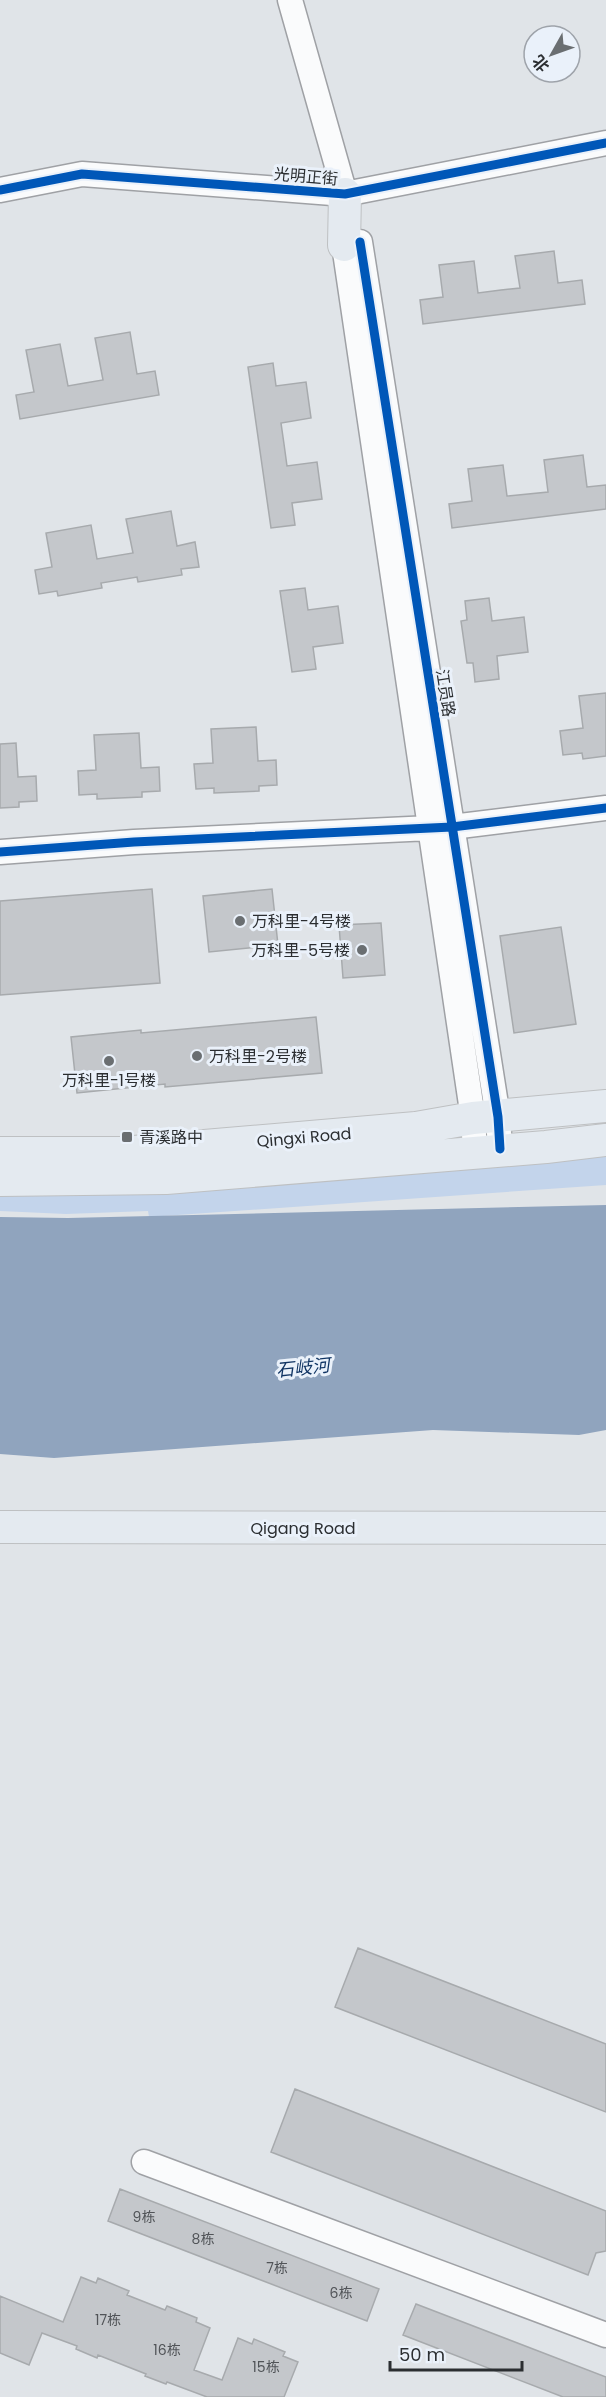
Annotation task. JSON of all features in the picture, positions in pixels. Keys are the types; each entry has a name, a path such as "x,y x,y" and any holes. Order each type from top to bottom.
{"main road":[{"path":"345,194 352,244"},
{"name":"Qingxi Road","path":"0,1153 122,1153 416,1128 486,1117 606,1106"},
{"name":"Qingxi Road","path":"0,1180 166,1178 546,1147 606,1140"},
{"name":"Qigang Road","path":"0,1508 606,1507"},
{"name":"Qigang Road","path":"0,1527 606,1528"}],"street":[{"path":"290,0 345,194"},
{"name":"光明正街","path":"0,190 82,174 345,194 606,143"},
{"path":"352,244 486,1117 488,1150"},
{"path":"0,852 134,842 441,827 606,808"},
{"path":"144,2162 606,2335"}],"shaded area":[{"path":"606,1152 606,1185 149,1217 148,1211 66,1214 0,1211 0,1191"}],"water":[{"name":"石岐河","path":"606,1205 606,1430 579,1435 433,1430 54,1458 0,1454 0,1217 68,1218"}],"building":[{"path":"554,251 558,283 582,280 585,304 423,324 420,300 443,297 439,265 474,261 478,293 520,288 515,256"},
{"path":"130,332 137,374 155,371 159,395 20,419 16,395 34,392 26,350 60,344 68,386 103,380 95,338"},
{"path":"273,363 276,386 306,382 311,418 281,423 287,466 317,462 322,499 292,503 295,525 271,528 248,367"},
{"path":"583,455 587,487 606,485 606,509 452,528 449,504 472,501 468,469 503,465 507,496 548,492 544,460"},
{"path":"171,511 177,546 195,542 199,567 181,569 182,575 138,582 137,577 101,583 102,588 58,596 57,591 39,594 35,570 52,567 46,533 91,525 97,559 133,553 126,519"},
{"path":"305,588 308,610 338,606 343,643 313,647 316,669 292,672 280,591"},
{"path":"489,598 492,621 524,617 528,652 497,656 499,679 475,682 473,663 467,663 461,621 467,620 465,601"},
{"path":"606,693 606,756 583,759 582,753 563,755 560,731 583,728 579,696"},
{"path":"256,727 258,761 276,760 277,785 259,786 259,791 214,793 214,788 196,789 194,764 213,763 211,729"},
{"path":"139,733 141,768 159,767 160,791 142,792 142,797 97,799 97,794 79,795 78,771 96,770 94,735"},
{"path":"16,743 18,777 36,776 37,801 19,802 19,807 0,808 0,744"},
{"path":"152,889 160,983 0,995 0,901"},
{"name":"万科里-4号楼","path":"272,889 278,945 209,952 203,896"},
{"name":"万科里-5号楼","path":"381,923 385,975 343,978 339,925"},
{"path":"561,927 576,1024 514,1033 500,936"},
{"path":"316,1017 322,1073 165,1087 165,1084 77,1093 71,1037"},
{"path":"358,1948 606,2044 606,2112 335,2007"},
{"path":"295,2089 606,2211 606,2251 596,2253 588,2275 271,2152"},
{"path":"120,2189 379,2289 367,2321 108,2221"},
{"path":"81,2277 96,2283 98,2278 129,2291 127,2295 165,2310 167,2306 197,2318 196,2322 210,2328 194,2370 222,2380 238,2338 252,2344 254,2339 285,2352 283,2356 298,2362 284,2397 207,2397 145,2376 146,2374 98,2355 97,2358 76,2349 77,2346 42,2333 29,2365 0,2353 0,2296 63,2322"},
{"path":"416,2304 606,2377 606,2397 563,2397 403,2335"}],"cycle path":[{"path":"0,190 82,174 345,194 606,143"},
{"name":"江员路","path":"360,242 498,1117 500,1149"},
{"path":"0,852 134,842 452,827 606,808"}],"place":[{"name":"万科里-4号楼","path":"240,921"},
{"name":"万科里-5号楼","path":"362,950"},
{"name":"万科里-2号楼","path":"197,1056"},
{"name":"万科里-1号楼","path":"109,1061"},
{"name":"青溪路中","path":"127,1137"}]}
